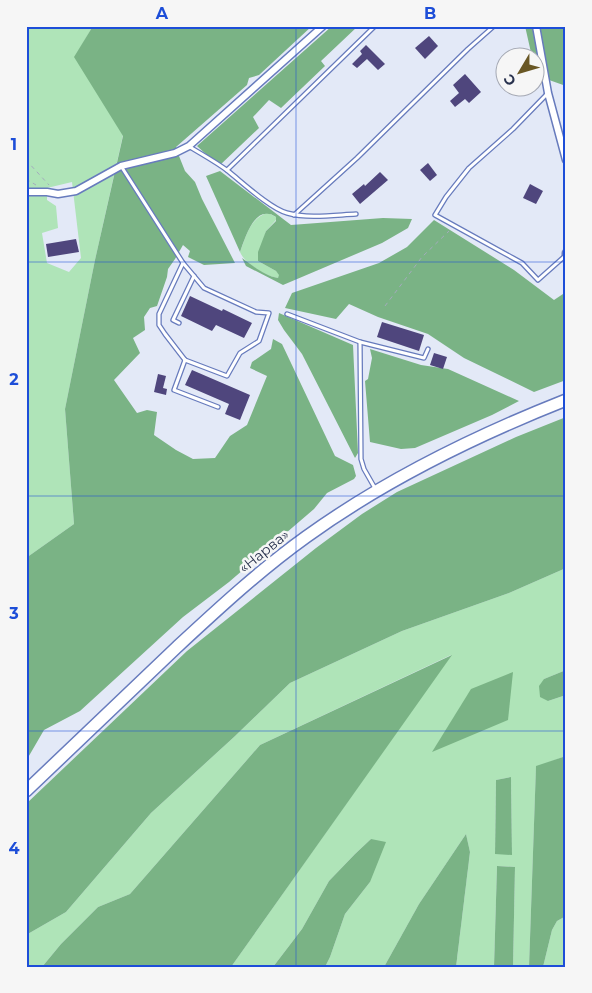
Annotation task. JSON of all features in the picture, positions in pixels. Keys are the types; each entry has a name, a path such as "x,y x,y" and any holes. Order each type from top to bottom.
{"highway":[{"name":"«Нарва»","path":"26,791 183,642 255,577 305,538 377,490 484,435 566,400"}],"street":[{"path":"26,192 58,194 76,191 121,166 175,153 189,146 323,26"},
{"path":"536,26 548,93 566,160"}],"lane":[{"path":"227,170 375,26"},
{"path":"294,215 357,158 494,26"},
{"path":"548,93 513,129 469,168 435,214 522,263 538,280 566,255"},
{"path":"189,146 227,170 254,192 285,213 294,215 356,214"},
{"path":"121,166 182,263 204,288 256,312 269,313 259,341 240,352 227,376 185,360 159,325 159,314 182,263"},
{"path":"180,323 173,320 194,276"},
{"path":"287,314 360,342 424,358 428,349"},
{"path":"360,342 361,459 364,469 377,490"},
{"path":"185,360 174,390 218,407"}],"path":[{"path":"26,160 58,194"},
{"path":"384,306 422,257 455,226"}],"green space":[{"path":"26,26 93,26 75,57 123,135 95,260 65,409 74,524 26,558","holes":["72,182 81,258 69,272 47,263 42,233 58,228 56,206 47,200 47,188"]},
{"path":"93,26 141,26 140,29 146,26 312,26 259,75 249,78 247,85 176,147 185,171 195,182 235,263 204,265 188,257 190,251 183,245 168,269 157,306 150,308 144,317 145,330 133,338 140,353 114,380 137,413 147,410 157,412 154,435 193,459 215,458 230,436 247,425 267,376 250,368 252,362 271,349 273,339 282,344 335,456 353,465 356,476 354,479 327,493 314,509 229,582 183,617 80,711 44,730 26,761 26,558 74,524 65,409 95,260 123,136 74,57"},
{"path":"332,26 358,26 321,61 325,66 281,108 269,100 253,117 259,128 219,166 197,146"},
{"path":"525,26 566,26 566,86 544,78 544,48 530,48"},
{"path":"220,171 291,225 383,218 412,219 408,228 382,243 283,285 246,266 242,258 264,273 278,278 279,275 276,271 258,261 258,252 266,231 276,221 276,217 263,214 258,217 250,227 240,252 206,176"},
{"path":"268,213 276,217 276,220 266,231 258,261 276,271 280,275 278,278 256,269 246,261 240,252 253,223 262,215"},
{"path":"434,220 514,270 554,300 566,292 566,380 534,392 464,358 428,334 378,317 349,304 336,319 285,308 292,293 379,263 407,247"},
{"path":"279,313 353,345 358,453 355,458 302,354 278,320"},
{"path":"370,349 421,365 448,369 519,401 492,415 415,448 401,449 370,442 365,381 368,379 372,358"},
{"path":"566,417 566,568 509,593 402,631 290,683 151,813 66,912 26,935 26,804 187,651 316,548 362,514 397,492 516,437"},
{"path":"566,568 566,670 544,679 548,701 566,695 566,756 536,767 529,967 513,967 515,867 497,866 494,967 456,967 470,852 466,834 419,904 384,967 325,967 345,914 370,882 371,839 329,881 302,929 273,967 231,967 451,655 260,745 130,894 98,907 61,944 42,967 26,967 26,935 66,912 151,813 290,683 402,631 509,593","holes":["511,777 512,854 495,854 496,780"]},
{"path":"452,655 231,967 42,967 61,944 98,907 130,894 260,745"},
{"path":"566,670 566,695 548,701 540,697 539,686 544,679"},
{"path":"513,672 508,720 432,752 471,689"},
{"path":"566,756 566,916 557,921 552,930 543,967 529,967 536,766"},
{"path":"511,777 512,855 495,854 496,780"},
{"path":"466,834 470,852 456,967 384,967 419,904"},
{"path":"371,839 386,842 370,882 345,914 325,967 273,967 302,929 329,881"},
{"path":"497,866 515,867 513,967 494,967"},
{"path":"566,916 566,967 543,967 552,930 557,921"}],"building":[{"path":"429,36 438,46 425,59 415,48"},
{"path":"366,45 385,64 378,70 367,59 357,68 352,64 362,54 360,51"},
{"path":"465,74 481,92 469,103 465,99 455,107 450,101 459,93 453,85"},
{"path":"428,163 437,175 430,181 420,170"},
{"path":"380,172 388,180 360,204 352,194 364,184 365,186"},
{"path":"530,184 543,191 536,204 523,198"},
{"path":"76,239 79,252 48,257 46,244"},
{"path":"190,296 252,323 244,338 216,325 212,331 181,316"},
{"path":"382,322 424,335 419,351 377,337"},
{"path":"434,353 447,357 443,369 430,365"},
{"path":"192,370 250,395 240,420 225,414 229,404 185,385"},
{"path":"158,374 166,376 163,388 167,389 166,395 154,392"}]}
